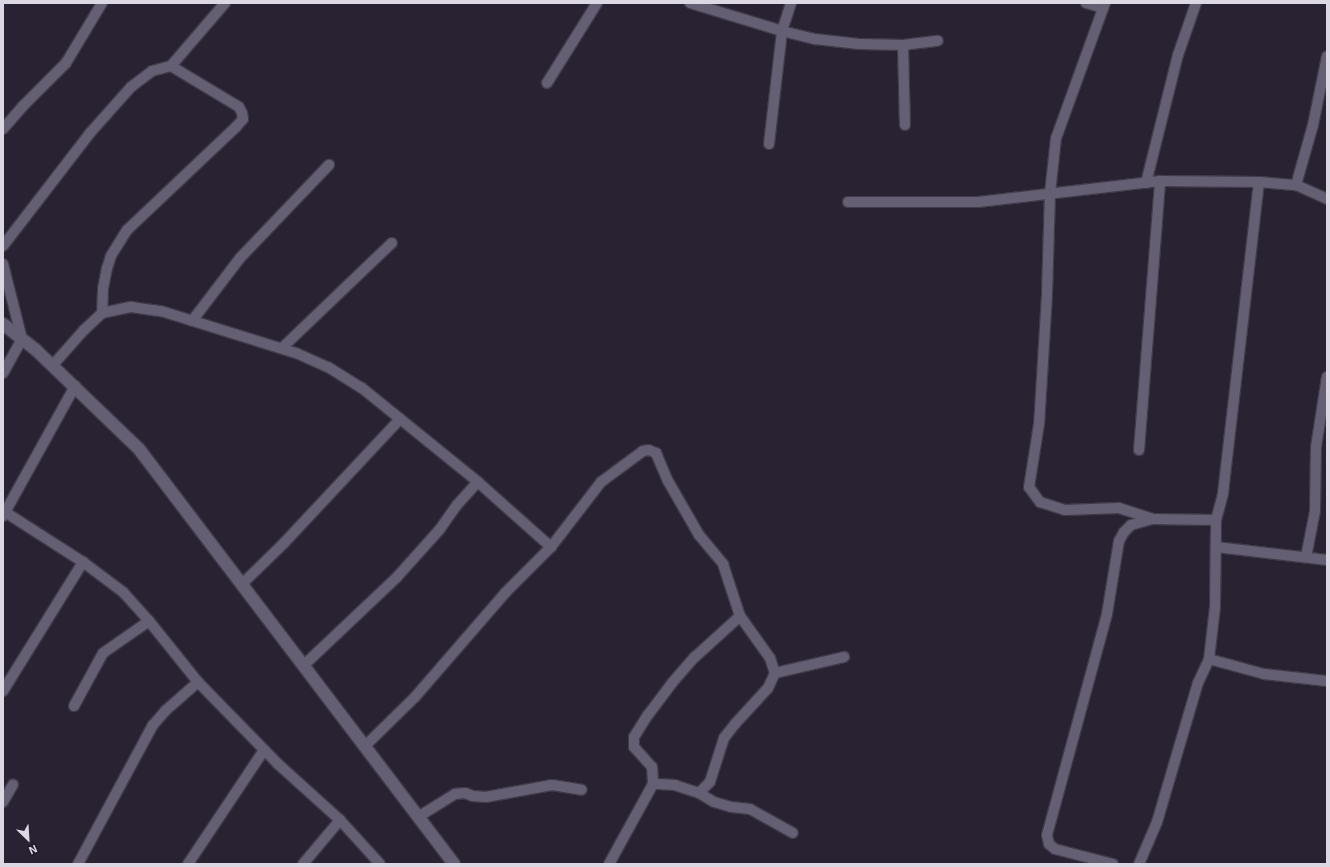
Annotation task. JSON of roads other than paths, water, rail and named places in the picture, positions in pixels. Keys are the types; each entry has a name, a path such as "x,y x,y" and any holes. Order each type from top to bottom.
{"street":[{"path":"3,129 23,106 66,63 102,3"},
{"path":"3,246 90,133 131,87 156,69 171,66 225,3"},
{"path":"547,83 598,3"},
{"path":"690,3 782,31 815,38 859,44 903,45 938,41"},
{"path":"769,144 782,31 791,3"},
{"path":"1086,3 1104,5 1056,138 1050,193 1047,295 1039,424 1029,487 1040,502 1065,510 1119,508 1152,519"},
{"path":"1146,183 1178,55 1196,3"},
{"path":"903,45 905,125"},
{"path":"1296,185 1313,125 1327,56"},
{"path":"102,313 103,289 107,268 111,256 127,230 243,119 239,107 171,66"},
{"path":"192,320 240,258 328,165"},
{"path":"1139,450 1160,182"},
{"path":"848,202 978,202 1160,182 1259,182 1296,185 1327,199"},
{"path":"1139,864 1157,822 1198,683 1210,659 1215,607 1216,520 1223,493 1259,182"},
{"path":"282,348 392,243"},
{"path":"3,264 22,339 3,373"},
{"path":"53,365 84,330 102,313 131,307 142,307 192,320 282,348 328,367 362,388 478,482 551,547"},
{"path":"3,324 53,365 139,450 454,864"},
{"path":"1306,557 1315,511 1316,447 1327,377"},
{"path":"75,386 4,514 83,562 122,592 149,621 198,682 264,750 340,820 377,863"},
{"path":"241,585 284,543 400,419"},
{"path":"365,746 415,697 505,593 551,547 601,482 643,451 649,450 656,453 668,481 699,535 723,564 740,616 770,658 775,673 768,688 734,724 724,738 710,782 699,793"},
{"path":"303,666 397,577 440,529 457,505 478,482"},
{"path":"1113,864 1055,849 1049,844 1047,835 1107,614 1119,541 1124,532 1131,525 1152,519 1216,520"},
{"path":"1216,547 1327,560"},
{"path":"3,691 83,562"},
{"path":"609,864 653,784 652,767 634,747 634,737 648,715 695,657 740,616"},
{"path":"74,706 103,653 149,621"},
{"path":"775,673 844,657"},
{"path":"1210,659 1264,674 1327,681"},
{"path":"78,864 153,725 198,682"},
{"path":"188,864 264,750"},
{"path":"3,802 13,784"},
{"path":"653,784 675,785 699,793 714,802 731,807 750,809 793,833"},
{"path":"418,817 455,794 465,793 472,796 486,797 552,785 582,790"},
{"path":"304,864 340,820"}]}
